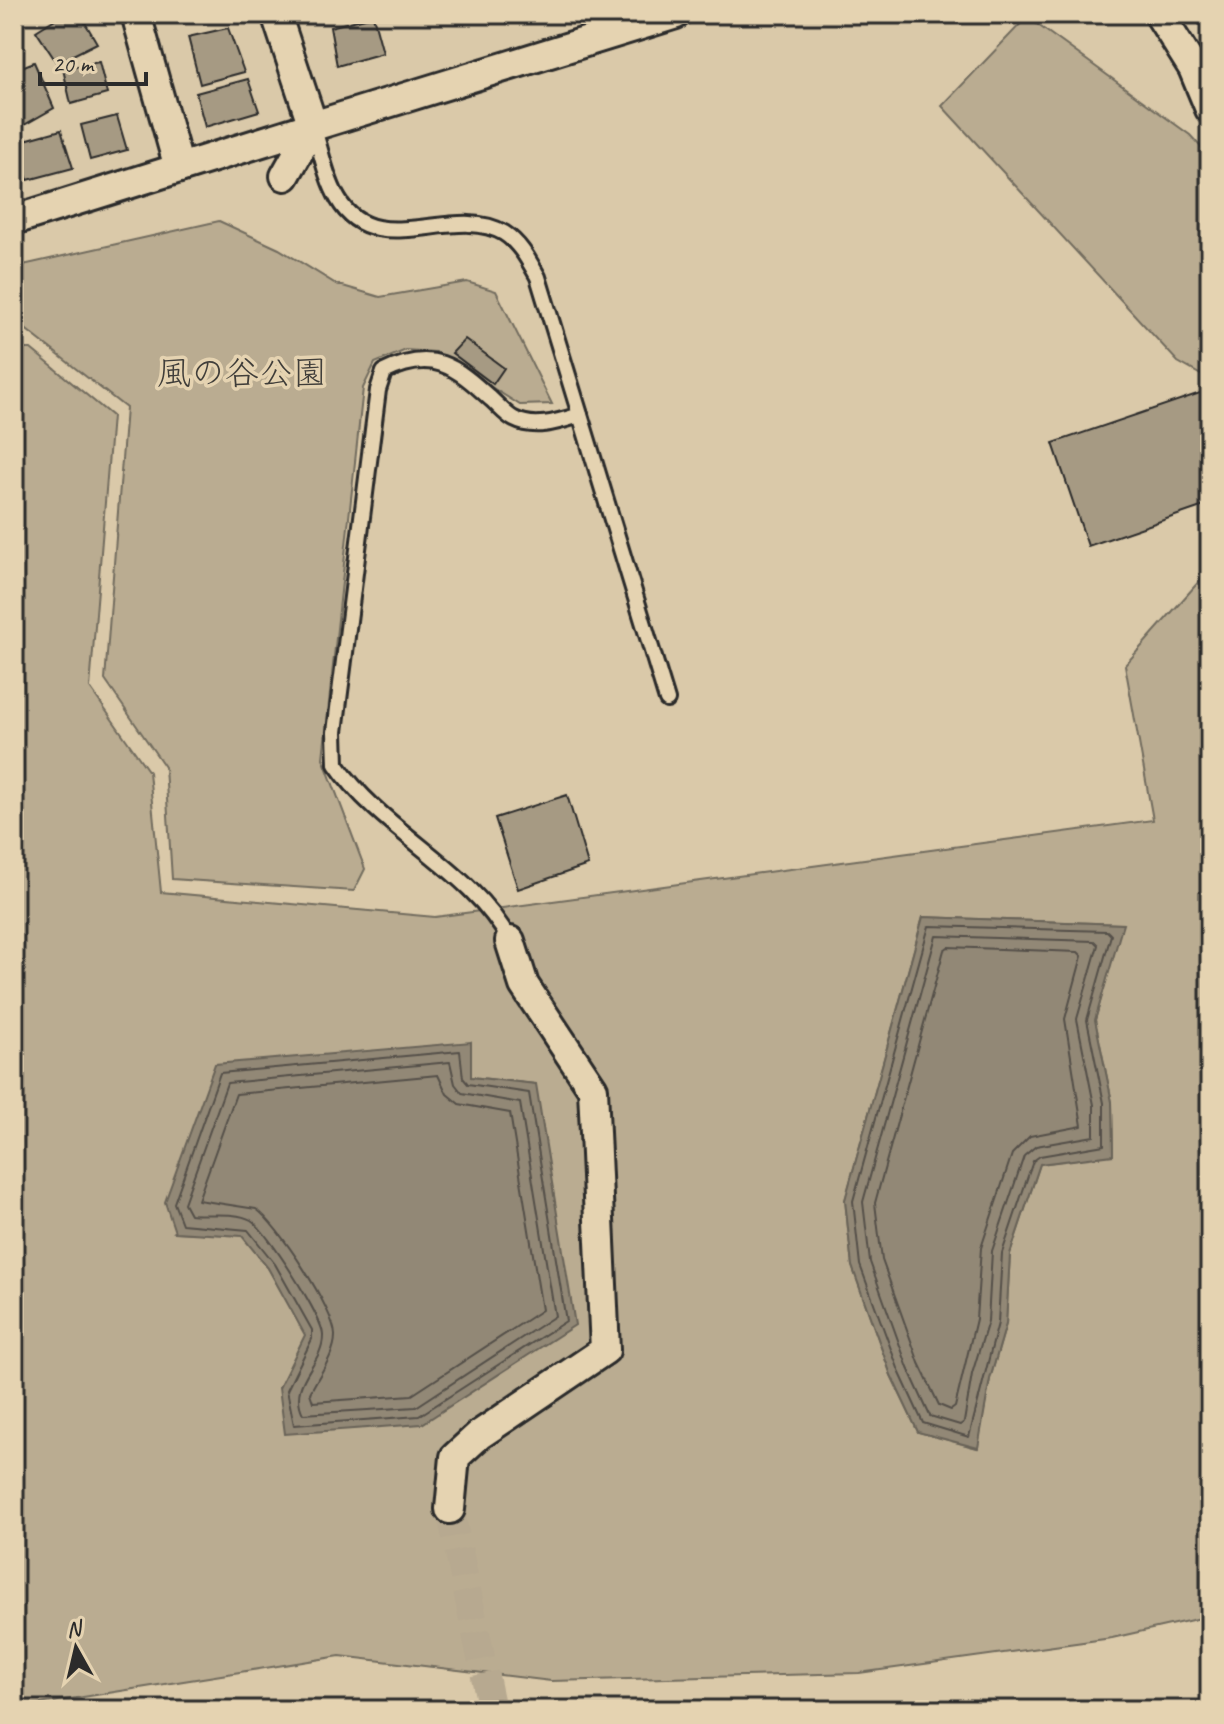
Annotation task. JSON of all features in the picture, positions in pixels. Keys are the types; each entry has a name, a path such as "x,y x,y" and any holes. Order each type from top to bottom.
{"street":[{"path":"136,14 179,168"},
{"path":"276,14 313,126 285,176"},
{"path":"14,220 676,14"},
{"path":"1159,14 1193,68 1210,109"},
{"path":"450,1509 455,1457 479,1435 605,1350 593,1089 524,985 510,941"}],"lane":[{"path":"313,126 338,200 358,220 381,230 478,224 504,233 524,252 538,277 667,700"},
{"path":"510,941 495,913 388,821 336,764 335,732 378,390 384,372 407,360 434,359 467,377 515,420 543,425 580,415"}],"green space":[{"path":"1027,17 1190,135 1210,157 1210,380 1178,362 942,106"},
{"name":"風の谷公園","path":"219,221 279,249 336,284 380,297 467,282 496,291 552,404 520,405 435,352 406,350 375,363 363,388 323,758 365,869 354,891 172,879 165,767 105,680 126,408 14,320 14,267"},
{"path":"14,349 31,349 112,416 90,688 149,772 161,892 435,917 1153,820 1125,665 1210,569 1210,1616 1112,1638 859,1673 551,1681 340,1656 14,1708","holes":["923,917 1122,924 1095,1020 1112,1102 1113,1154 1040,1164 1010,1254 1006,1324 990,1379 977,1448 918,1432 891,1375 852,1266 845,1200","471,1042 471,1077 535,1084 279,1388 306,1335 268,1268 242,1235 175,1232"]}],"water":[{"path":"923,917 1123,924 1095,1020 1112,1102 1113,1155 1040,1164 1010,1254 1006,1324 990,1379 978,1448 918,1432 891,1375 852,1266 845,1200"},
{"path":"471,1042 471,1077 536,1084 575,1325 422,1424 285,1434 279,1388 305,1335 268,1268 242,1236 175,1232 165,1202 215,1064"}],"building":[{"path":"63,14 80,14 97,43 57,63 36,31"},
{"path":"179,14 204,14 181,23"},
{"path":"373,16 383,53 337,66 330,27"},
{"path":"228,28 244,72 200,84 188,37"},
{"path":"34,62 54,108 24,125 14,104 14,70"},
{"path":"99,62 107,94 71,104 63,69"},
{"path":"248,79 259,111 205,127 196,93"},
{"path":"117,116 127,150 90,160 81,125"},
{"path":"61,130 73,168 28,180 14,143"},
{"path":"465,339 504,368 493,384 452,353"},
{"path":"1203,392 1210,412 1210,504 1088,546 1053,443"},
{"path":"567,795 588,865 518,889 495,818"}],"tunnel":[{"path":"450,1509 492,1710"}]}
